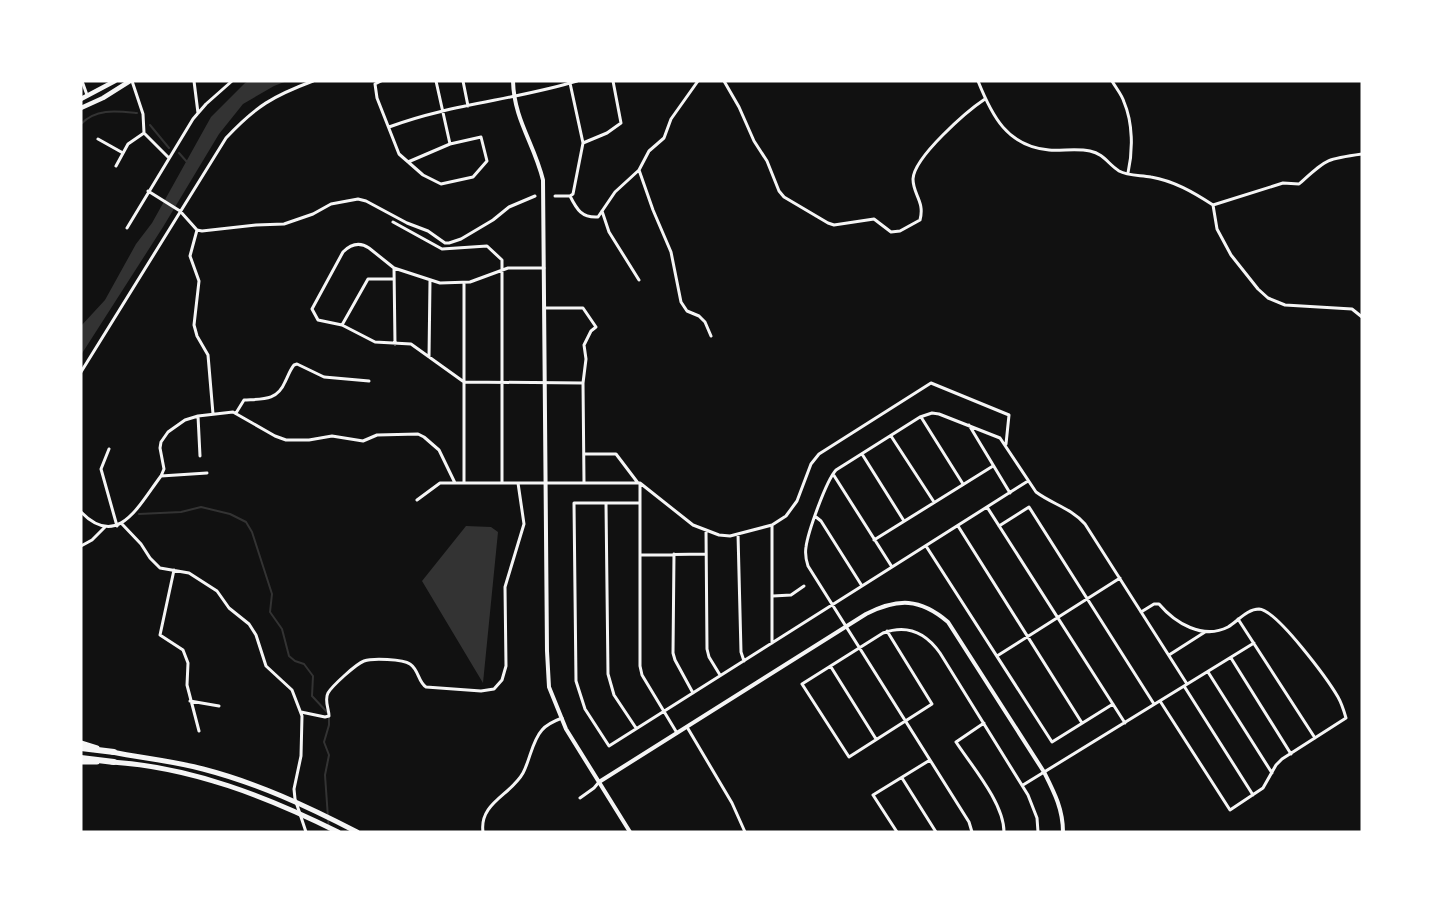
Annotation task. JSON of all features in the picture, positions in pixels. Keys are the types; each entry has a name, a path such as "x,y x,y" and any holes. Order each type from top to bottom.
{"highway":[{"path":"81,748 114,752"},
{"path":"81,760 114,762"}],"main road":[{"path":"81,99 116,81"},
{"path":"81,108 131,81"},
{"path":"81,743 114,752 203,769 243,781 277,793 357,832"},
{"path":"114,762 146,766 235,788 308,817 338,832"}],"street":[{"path":"82,81 88,96"},
{"path":"131,81 143,114 144,133 168,158"},
{"path":"194,81 198,113"},
{"path":"127,228 193,119 232,81"},
{"path":"81,372 218,148 250,112 276,96 313,81"},
{"path":"381,81 375,84 377,98 399,154 408,162 423,175 441,184 473,177 486,164 481,137 450,144 408,162"},
{"path":"436,81 450,144"},
{"path":"463,81 468,106"},
{"path":"513,81 516,112 535,153 543,180 548,675 551,693 562,718 630,832"},
{"path":"389,127 419,116 577,81"},
{"path":"583,143 607,133 621,123 613,81"},
{"path":"570,196 576,209 583,215 598,217 615,192 639,170 649,152 664,138 671,119 698,81"},
{"path":"724,81 784,197 834,225 874,219 891,232 900,231 920,220 923,211 913,176 934,142 970,109 985,99"},
{"path":"978,81 985,99 1003,129 1024,143 1046,150 1088,150 1099,154 1119,171 1152,177 1188,189 1213,205 1217,229 1231,255 1268,298 1285,305 1352,309 1362,317"},
{"path":"1112,81 1124,101 1128,118 1131,145 1128,173"},
{"path":"570,83 583,143 573,194 570,196"},
{"path":"116,166 128,144 144,133"},
{"path":"98,139 123,153"},
{"path":"1213,205 1283,183 1299,184 1321,163 1331,158 1362,154"},
{"path":"639,170 652,210 671,252 681,302 687,311 705,322 711,336"},
{"path":"148,191 180,211 197,230 211,231 284,224 313,214 331,204 358,199 428,231 444,243 461,239 493,220 509,207 535,196"},
{"path":"555,196 570,196"},
{"path":"602,211 609,232 639,280"},
{"path":"393,222 442,249 487,246 502,260 502,483"},
{"path":"197,230 190,256 199,281 194,325 197,336 208,355 213,414"},
{"path":"545,268 502,269 464,283 430,280 394,268 366,245 350,246 343,252 312,309 318,320 342,325 375,342 411,344 464,382 583,383"},
{"path":"394,268 395,344"},
{"path":"342,325 368,279 393,279"},
{"path":"429,357 430,280"},
{"path":"464,283 464,483"},
{"path":"546,308 583,308 596,327 591,331 584,345 586,359 583,383 584,483"},
{"path":"236,413 244,400 271,398 277,395 294,365 297,364 324,377 369,381"},
{"path":"584,454 616,454 639,483 658,496 681,517 706,530 725,536 780,521 794,507 811,464 819,454 932,383 1009,415 1006,446"},
{"path":"81,512 94,524 105,527 122,524 161,476 164,469 160,448 163,438 185,420 213,414 236,413 286,440 309,440 332,436 363,441 377,435 418,434 439,450 455,483"},
{"path":"972,832 969,822 831,605 806,559 806,546 833,474 920,417 932,413 997,436 1028,481 1043,498 1079,517 1169,655 1253,795"},
{"path":"198,416 200,456"},
{"path":"920,417 963,484"},
{"path":"969,425 1010,493"},
{"path":"891,435 934,502"},
{"path":"109,449 101,469 117,526"},
{"path":"861,454 904,521"},
{"path":"874,540 993,466"},
{"path":"161,476 207,473"},
{"path":"833,474 892,567"},
{"path":"640,503 574,503 576,681 585,709 609,746 1028,481"},
{"path":"417,500 441,483 639,483"},
{"path":"301,712 329,716 328,693 359,664 369,659 409,663 426,687 481,691 494,689 501,684 506,666 504,586 524,524 518,483"},
{"path":"639,483 640,666 642,675 677,733"},
{"path":"606,503 608,674 614,695 636,728"},
{"path":"987,507 1125,723"},
{"path":"999,526 1029,507 1154,704"},
{"path":"816,517 821,521 862,586"},
{"path":"122,524 160,568 189,573 217,591 229,608 249,624 256,635 264,662 292,690 301,712 301,756 294,789 306,832"},
{"path":"772,525 772,643"},
{"path":"958,526 1082,723"},
{"path":"81,546 92,540 105,527"},
{"path":"706,530 707,649 720,676"},
{"path":"738,534 741,652 744,661"},
{"path":"926,546 1052,742 1113,704"},
{"path":"674,554 673,653 693,693"},
{"path":"640,555 706,554"},
{"path":"174,570 160,635 183,650 188,663 187,685 190,701 199,731"},
{"path":"997,656 1120,578"},
{"path":"772,596 791,595 804,586"},
{"path":"580,798 599,782 881,606 897,602 912,603 937,613 948,622 1044,772 1061,810 1063,832"},
{"path":"1141,612 1154,604 1159,604 1186,626 1206,632"},
{"path":"1160,701 1230,810 1266,785 1278,762 1347,718 1338,698 1307,653 1271,613 1261,609 1251,610 1223,628 1206,632 1169,655"},
{"path":"1238,619 1315,738"},
{"path":"887,632 932,704 849,757 802,684 887,632 912,630 930,640 1023,785 1034,809 1038,832"},
{"path":"1023,785 1254,644"},
{"path":"1231,658 1291,754"},
{"path":"831,667 876,739"},
{"path":"1208,672 1272,772"},
{"path":"190,701 219,706"},
{"path":"483,832 487,811 522,774 541,730 562,718"},
{"path":"984,723 956,742 996,804 1002,818 1004,832"},
{"path":"687,727 732,803 745,832"},
{"path":"897,832 873,795 930,760"},
{"path":"902,778 936,832"}],"shaded area":[{"path":"249,81 287,81 243,104 219,134 81,355 81,326 105,300 136,244 152,223 211,117"},
{"path":"466,526 491,527 498,532 483,683 422,581"}],"waterway":[{"path":"81,124 100,113 114,111 137,113"},
{"path":"150,125 169,148"},
{"path":"179,153 187,162"},
{"path":"139,514 181,512 201,507 230,514 246,522 252,532 272,594 270,612 282,629 289,656 304,664 313,676 312,696 327,712"},
{"path":"329,717 324,742 329,755 325,775 329,832"}]}
